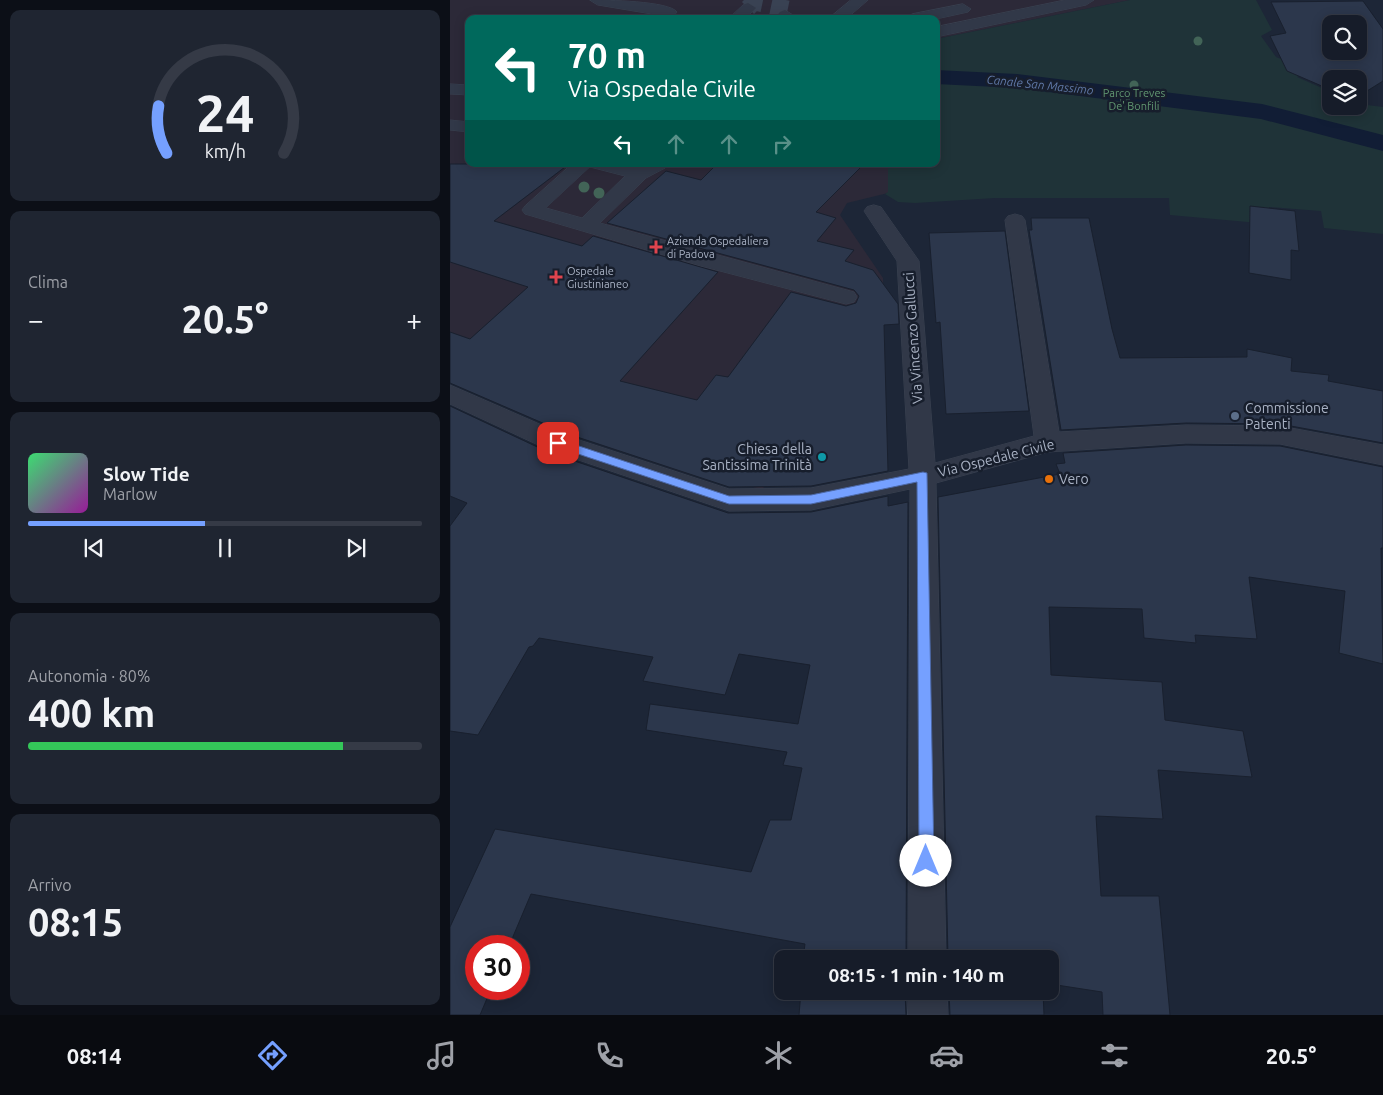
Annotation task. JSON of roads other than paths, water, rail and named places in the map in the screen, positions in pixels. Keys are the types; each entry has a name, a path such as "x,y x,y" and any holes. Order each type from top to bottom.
{"street":[{"path":"598,0 669,12 666,15"},
{"path":"841,15 860,0"},
{"path":"933,15 1024,0"},
{"path":"940,31 1086,0"},
{"path":"740,15 748,8"},
{"path":"450,89 465,90"},
{"path":"450,125 465,127"},
{"path":"580,167 532,210 846,297"},
{"path":"611,167 640,174"},
{"path":"585,226 640,174 653,167"},
{"name":"Via Vincenzo Gallucci","path":"874,211 908,261 923,476 927,950"},
{"path":"1015,220 1048,442"},
{"name":"Via Ospedale Civile","path":"450,394 558,443 729,500 811,499 923,476 1048,442 1186,434 1280,435 1383,456"},
{"path":"928,1000 928,1015"}],"waterway":[{"name":"Canale San Massimo","path":"940,77 1017,81 1262,112 1383,143"}],"tunnel":[{"path":"748,8 754,2 792,10 785,15"}],"place":[{"name":"Azienda Ospedaliera di Padova","path":"656,247"},
{"name":"Ospedale Giustinianeo","path":"556,277"},
{"name":"Commissione Patenti","path":"1235,416"},
{"name":"Chiesa della Santissima Trinità","path":"822,457"},
{"name":"Vero","path":"1049,479"}],"park label":[{"name":"Parco Treves De' Bonfili","path":"1134,99"}]}
